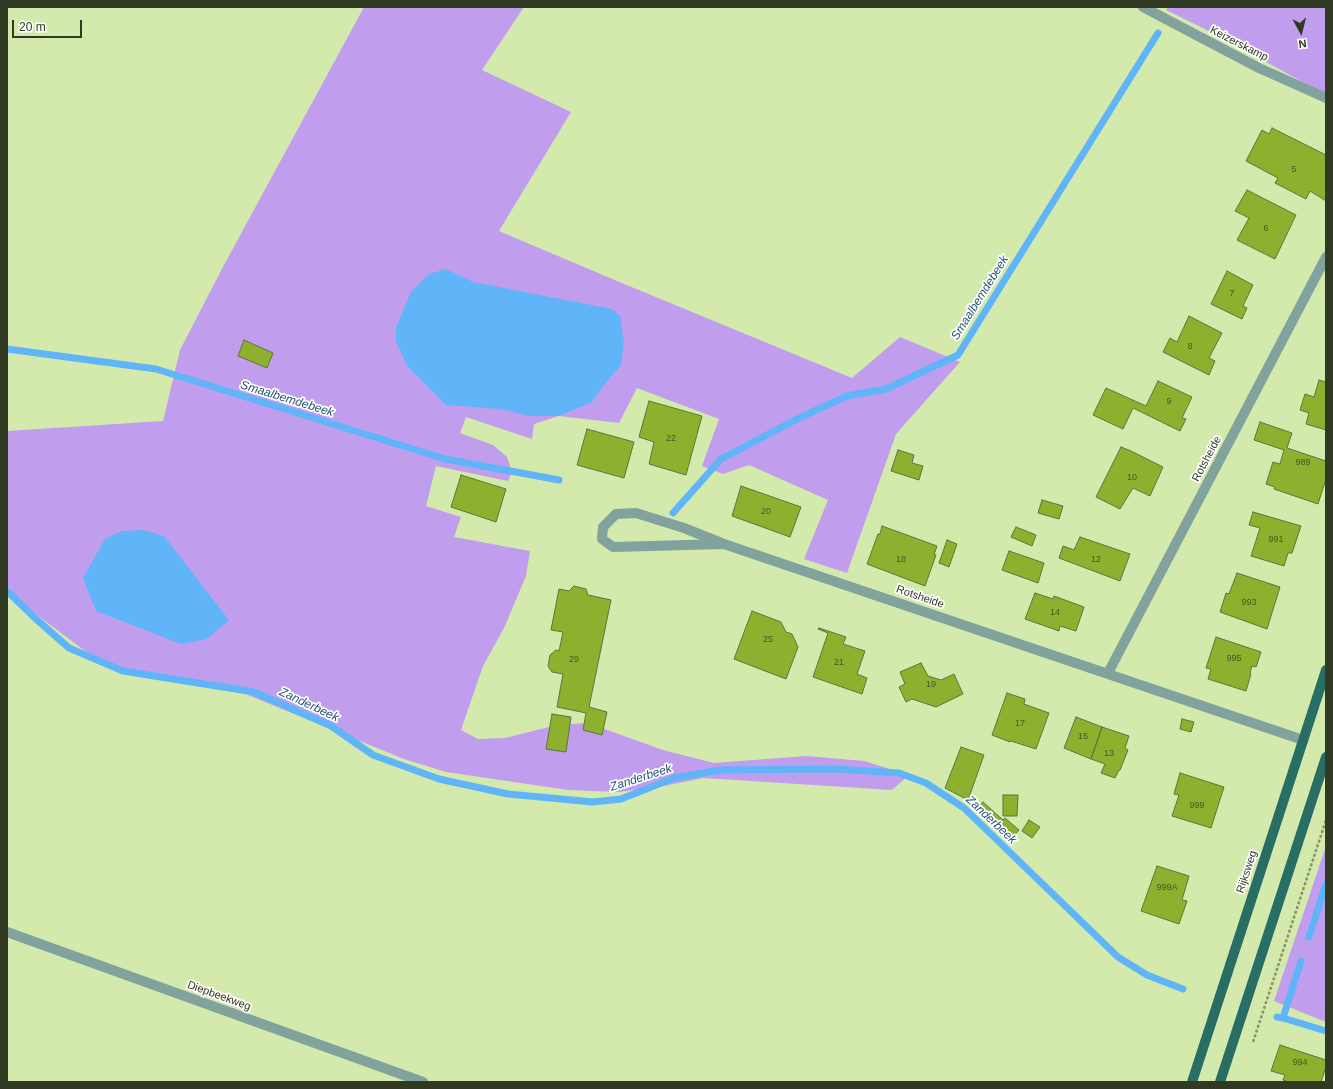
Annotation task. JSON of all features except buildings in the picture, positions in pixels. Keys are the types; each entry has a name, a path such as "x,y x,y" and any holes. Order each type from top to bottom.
{"main road":[{"name":"Rijksweg","path":"1192,1082 1326,670"},
{"path":"1220,1082 1326,757"}],"street":[{"name":"Keizerskamp","path":"1143,7 1259,68 1326,98"},
{"name":"Rotsheide","path":"1108,673 1326,257"},
{"name":"Rotsheide","path":"724,544 613,547 602,539 603,527 616,514 636,513 684,528 724,544 1303,740"},
{"name":"Diepbeekweg","path":"7,932 423,1082"}],"path":[{"path":"1252,1045 1326,820"}],"shaded area":[{"path":"364,7 524,7 482,70 571,112 499,231 852,378 900,337 960,362 896,434 847,573 804,559 828,500 749,465 723,474 702,466 719,419 637,388 619,423 559,416 534,424 532,439 466,417 460,433 493,445 507,457 512,472 508,481 436,466 426,506 461,517 454,537 530,551 526,576 504,628 483,666 461,730 478,739 505,738 557,725 588,723 663,750 714,763 806,756 864,761 909,775 892,790 703,778 664,786 619,792 568,790 446,772 404,759 243,693 115,666 85,651 29,609 7,586 7,431 163,421 180,350 224,265"},
{"path":"1168,7 1326,7 1326,93 1308,85 1217,35 1166,10"},
{"path":"1326,846 1326,1022 1274,1001"}],"water":[{"path":"446,269 473,282 612,309 620,316 624,343 621,365 592,402 559,416 529,416 500,409 446,405 407,366 396,341 396,328 411,292 429,274"},
{"path":"143,530 164,536 229,620 207,639 181,644 96,611 83,578 105,539 122,531"}],"waterway":[{"name":"Smaalbemdebeek","path":"673,513 721,459 801,417 847,396 886,389 958,355 1158,33"},
{"name":"Smaalbemdebeek","path":"7,349 156,369 445,459 559,480"},
{"name":"Zanderbeek","path":"7,591 69,648 123,671 254,692 331,726 373,755 439,779 508,794 593,802 621,799 674,778 721,770 835,769 899,773 926,783 964,808 1118,957 1147,975 1183,989"},
{"path":"1309,937 1326,884"},
{"path":"1283,1018 1301,961"},
{"name":"Zanderbeek","path":"1277,1017 1326,1031"}]}
